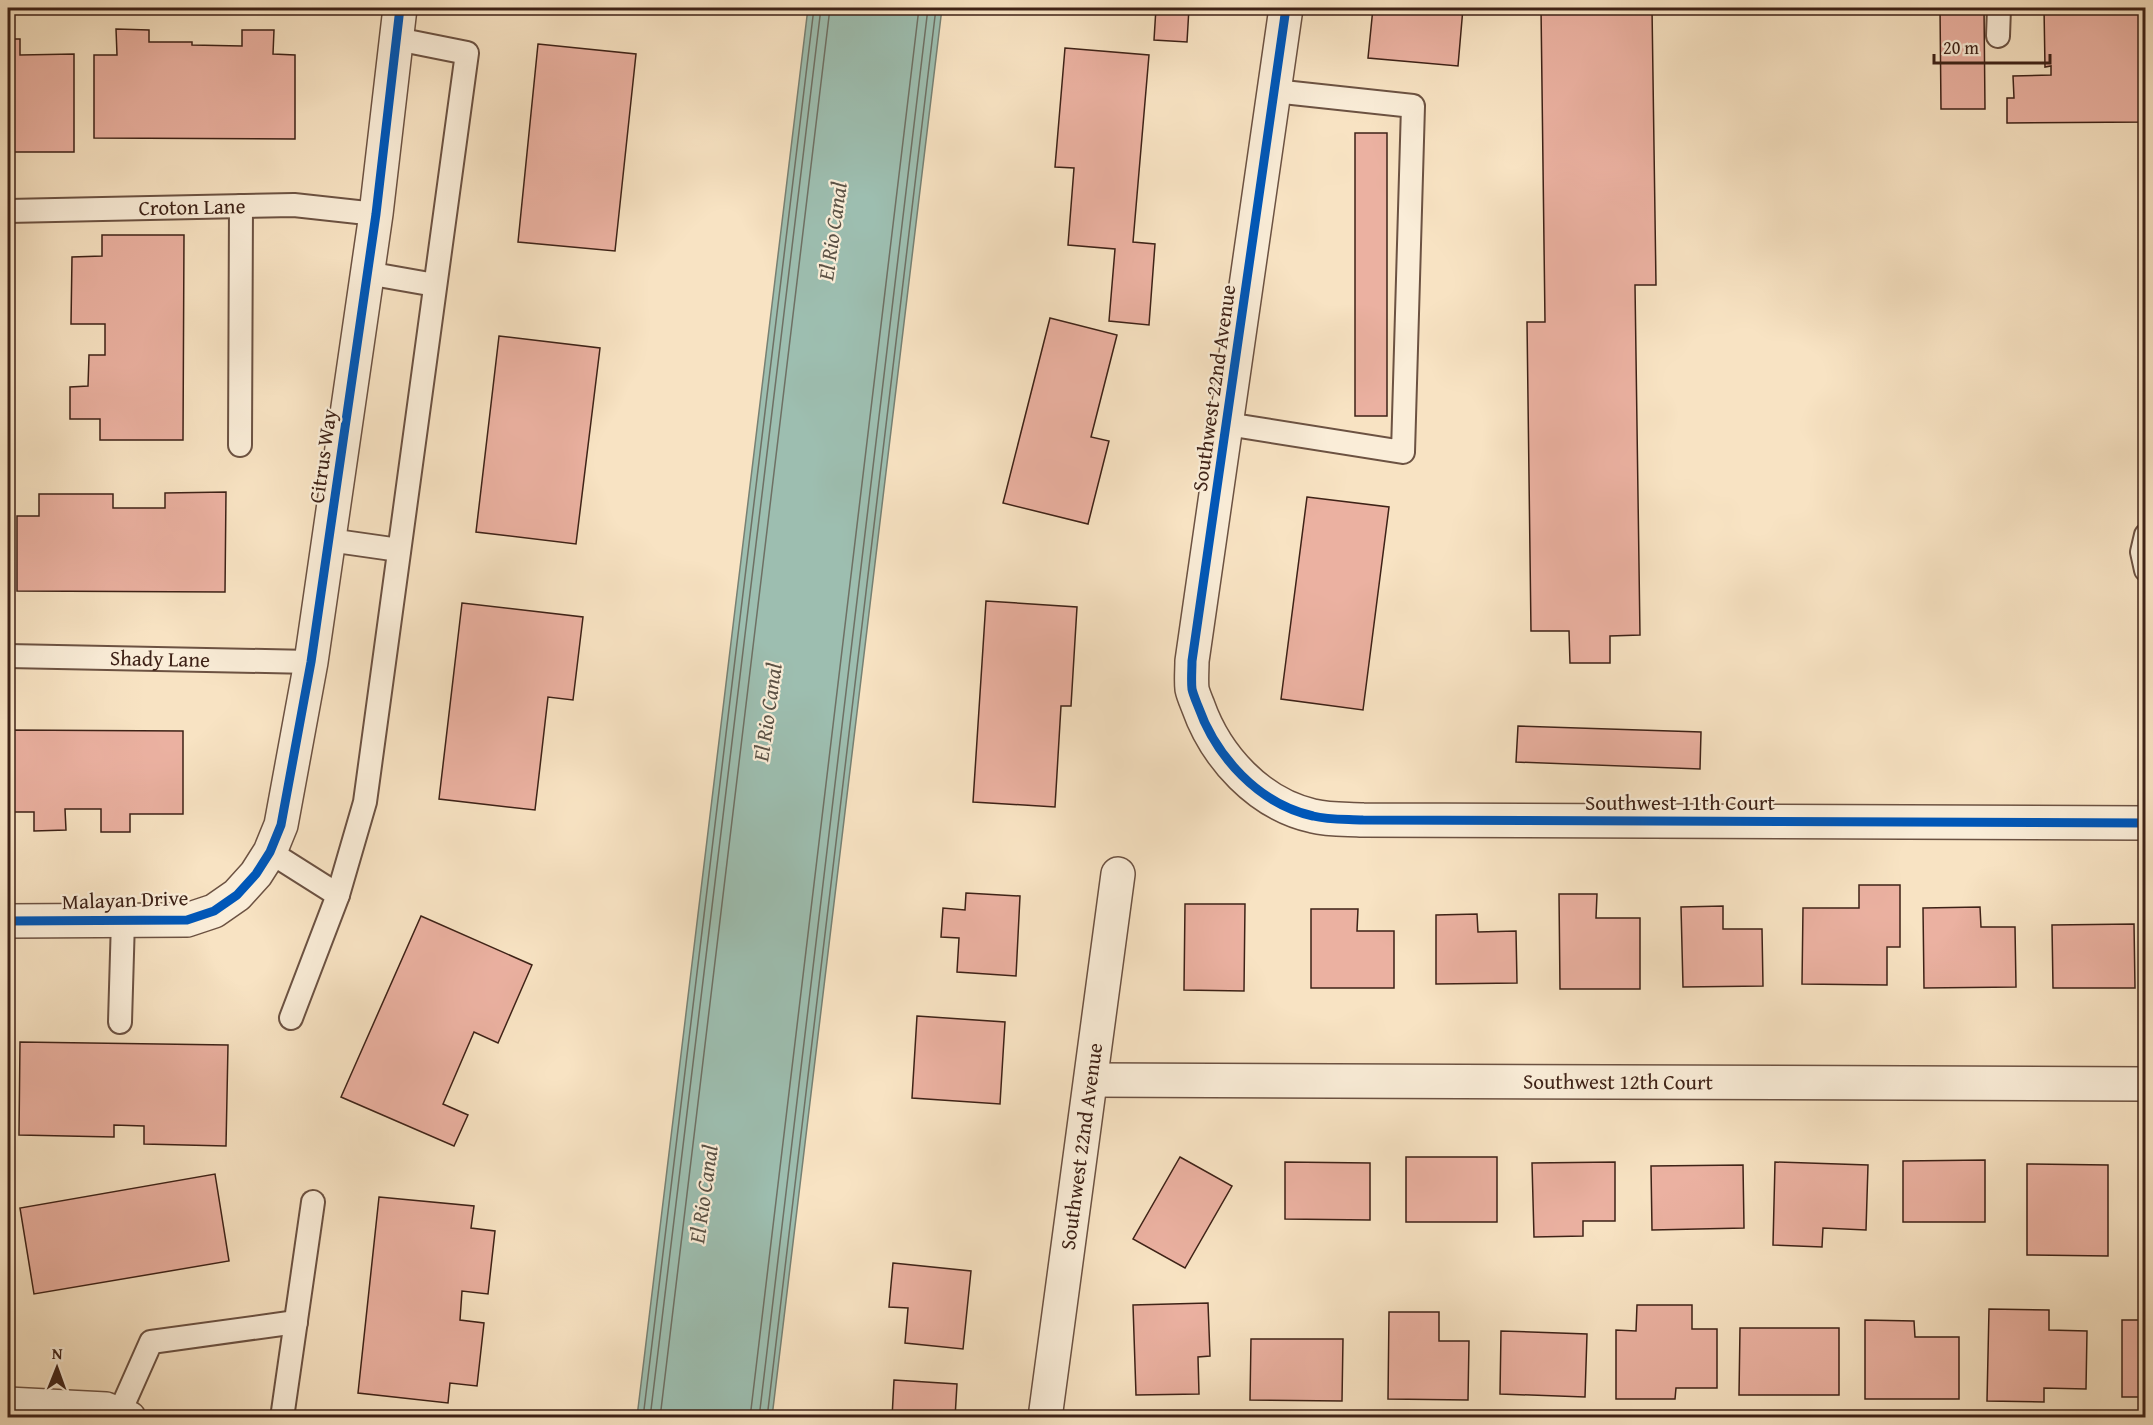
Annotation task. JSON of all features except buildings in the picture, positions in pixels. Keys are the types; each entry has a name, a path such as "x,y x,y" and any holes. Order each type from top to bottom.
{"street":[{"name":"Citrus Way","path":"237,895 256,874 270,852 281,825 311,662 376,214 400,8"},
{"name":"Southwest 22nd Avenue","path":"1232,764 1215,742 1202,716 1192,689 1192,661 1286,8"},
{"name":"Southwest 11th Court","path":"1232,764 1254,786 1279,804 1313,816 1363,820 2145,823"},
{"name":"Southwest 22nd Avenue","path":"1045,1418 1118,874"},
{"name":"Malayan Drive","path":"8,921 187,920 214,910 237,895"},
{"name":"Southwest 12th Court","path":"1092,1080 2145,1084"},
{"path":"8,1404 106,1409 124,1416"}],"lane":[{"path":"1998,36 1999,8"},
{"path":"291,1018 338,895 365,802 467,53 397,39"},
{"path":"1227,424 1403,452 1413,106 1274,91"},
{"name":"Croton Lane","path":"8,211 294,205 376,214"},
{"path":"240,445 241,206"},
{"path":"367,273 435,285"},
{"path":"2145,535 2142,552 2145,570"},
{"path":"329,540 399,550"},
{"name":"Shady Lane","path":"8,656 311,662"},
{"path":"270,852 338,895"},
{"path":"120,1022 123,920"},
{"path":"282,1418 313,1202"},
{"path":"124,1416 151,1342 296,1322"}],"water":[{"name":"El Rio Canal","path":"808,8 942,8 772,1417 637,1417"}],"cycle path":[{"path":"8,921 187,920 214,911 237,895 256,874 270,852 281,825 311,662 376,214 400,8"},
{"path":"1286,8 1192,661 1192,689 1195,700 1216,743 1242,776 1275,801 1293,810 1338,819 2146,823"}]}
